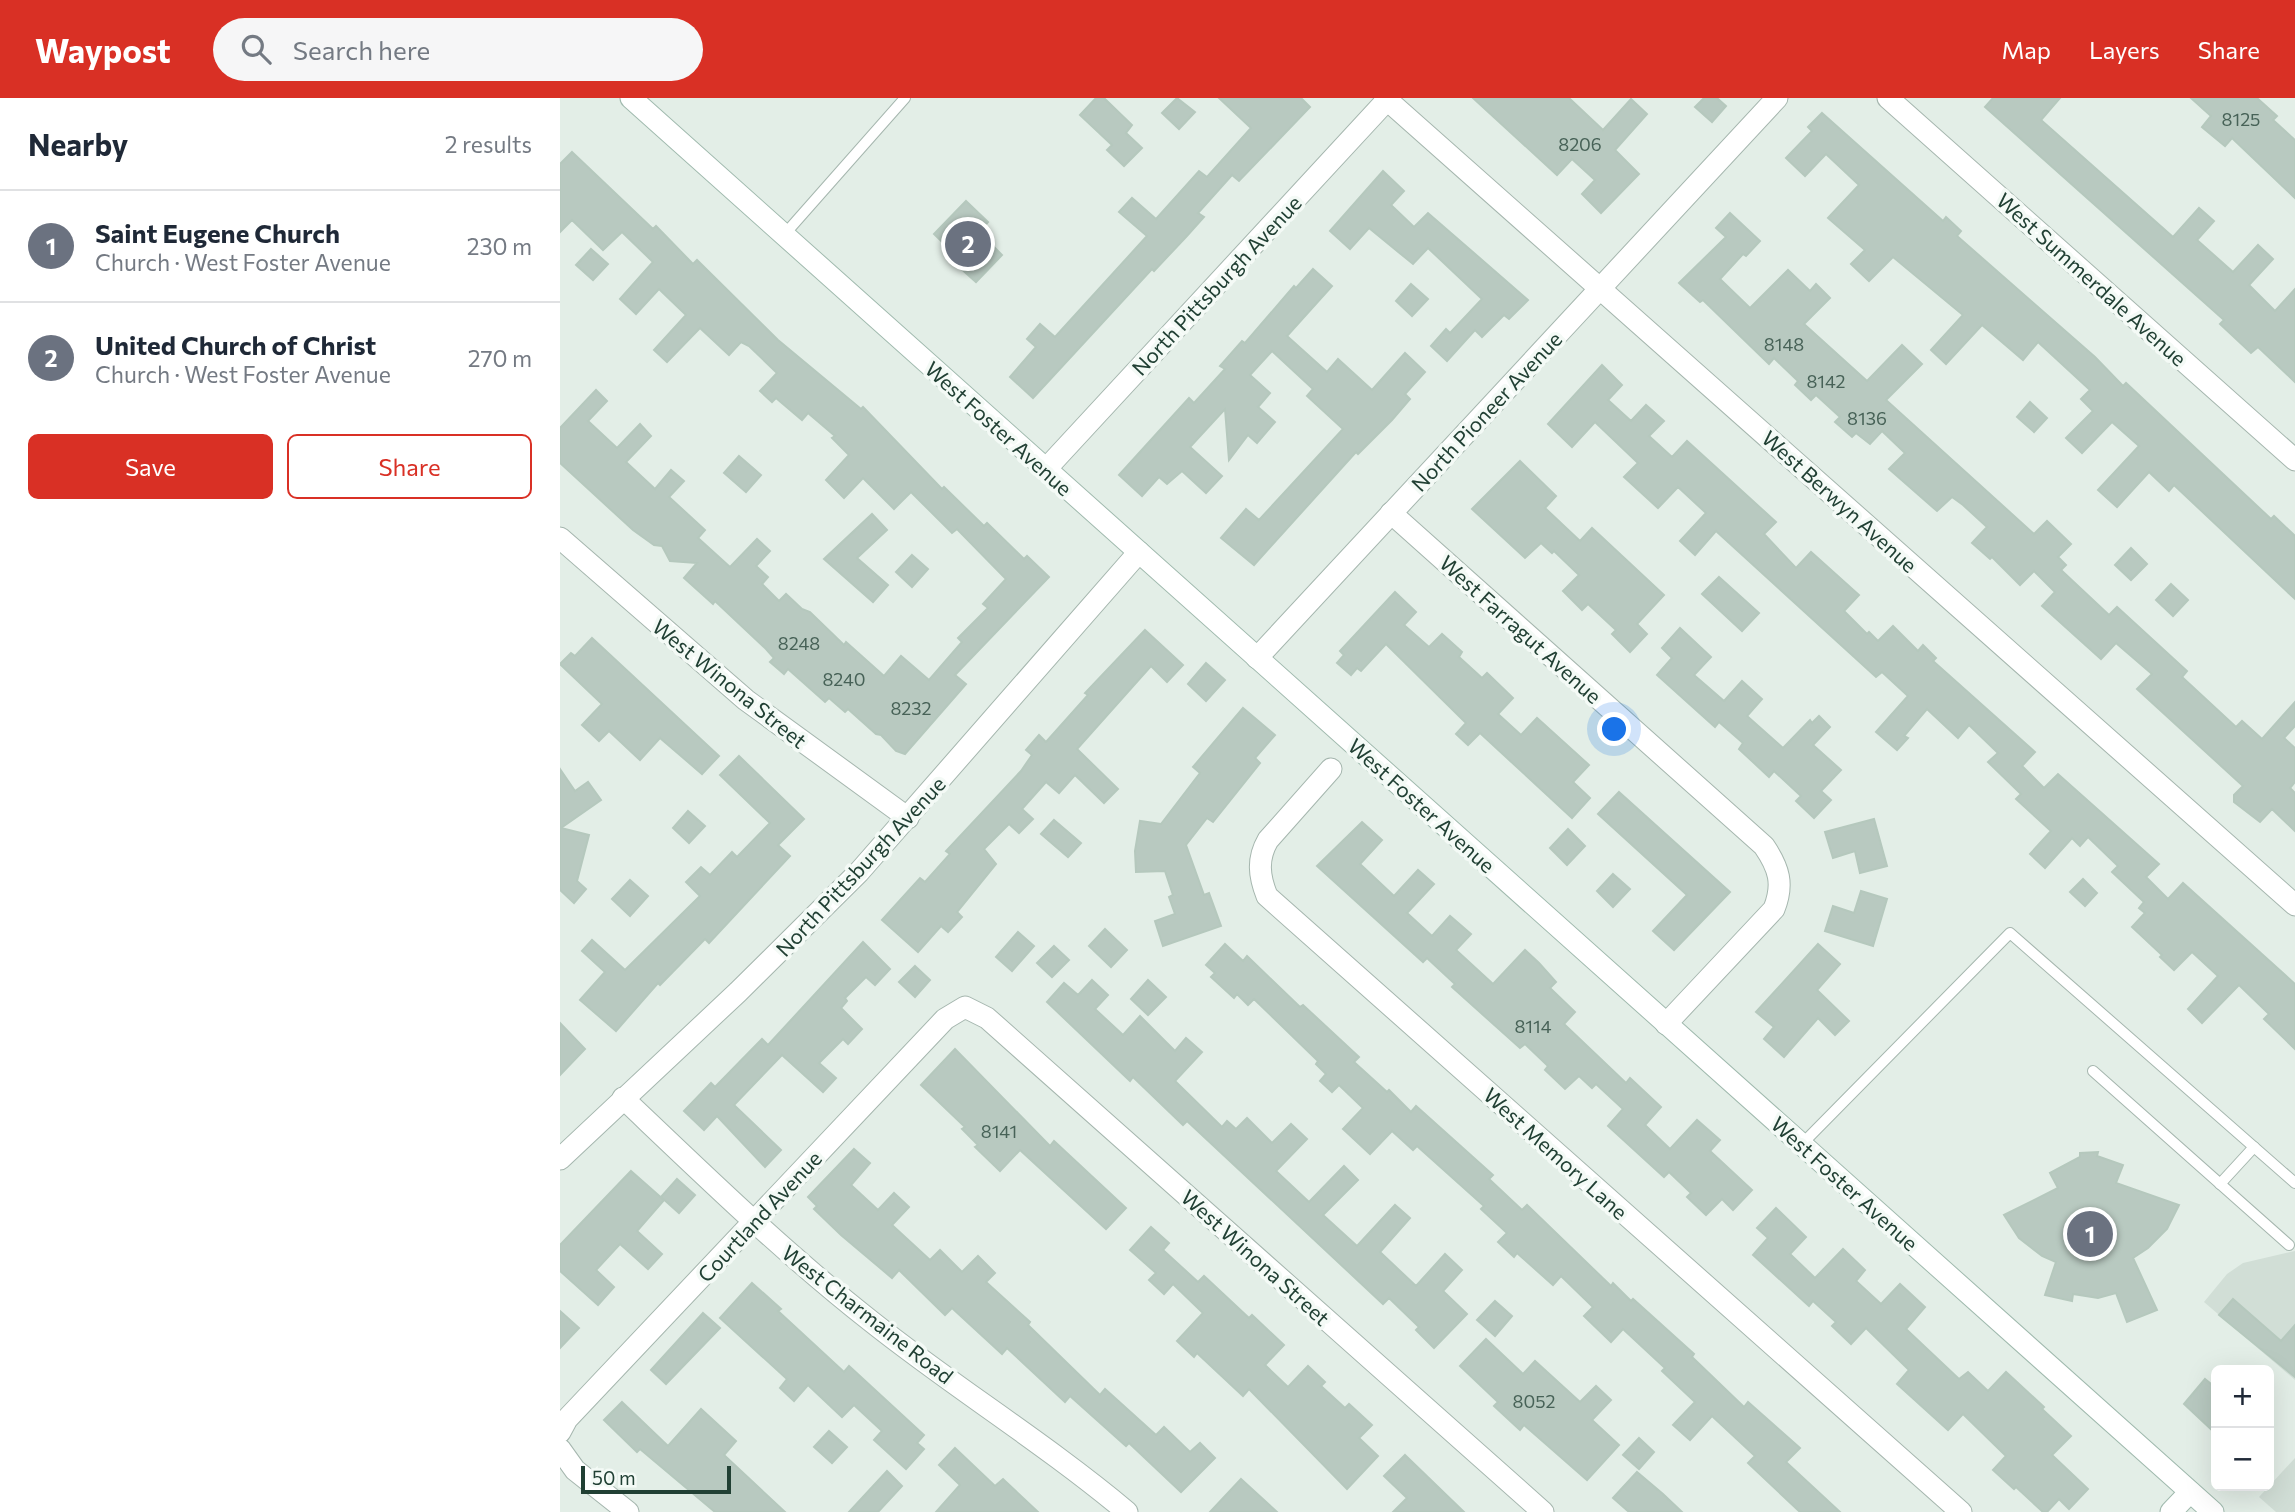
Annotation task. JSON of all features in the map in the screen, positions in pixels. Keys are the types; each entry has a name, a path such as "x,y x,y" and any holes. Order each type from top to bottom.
{"street":[{"name":"West Foster Avenue","path":"631,98 2213,1512"},
{"name":"North Pioneer Avenue","path":"1256,658 1777,98"},
{"name":"West Summerdale Avenue","path":"1888,98 2295,460"},
{"name":"West Berwyn Avenue","path":"1386,99 2295,905"},
{"name":"North Pittsburgh Avenue","path":"1045,469 1386,99"},
{"name":"West Farragut Avenue","path":"1391,513 1764,846 1774,860 1781,877 1781,893 1774,909 1666,1024"},
{"name":"West Winona Street","path":"560,538 746,700 908,818"},
{"name":"North Pittsburgh Avenue","path":"560,1159 802,931 908,818 1139,552"},
{"name":"West Memory Lane","path":"1331,769 1268,840 1261,853 1262,882 1267,895 1961,1512"},
{"name":"West Winona Street","path":"965,1007 987,1018 1543,1512"},
{"name":"Courtland Avenue","path":"560,1432 567,1419 945,1018 965,1007"},
{"name":"West Charmaine Road","path":"623,1098 754,1222 875,1324 1044,1446 1127,1512"},
{"path":"560,1450 575,1470 628,1512"},
{"path":"2171,1512 2190,1492"}],"lane":[{"path":"785,235 905,98"},
{"path":"1801,1144 2010,933 2295,1183"},
{"path":"2093,1071 2289,1245"},
{"path":"2220,1184 2254,1147"}],"shaded area":[{"path":"2295,1251 2295,1380 2204,1302 2227,1274 2243,1263"},
{"path":"2295,1458 2295,1512 2276,1512 2259,1497 2265,1491 2274,1491 2274,1481"}],"building":[{"path":"1096,98 1104,98 1132,125 1126,133 1142,148 1124,166 1107,150 1112,145 1080,115"},
{"path":"1177,98 1195,112 1179,129 1162,113"},
{"path":"1219,98 1301,98 1310,107 1239,181 1232,175 1198,213 1204,217 1033,398 1010,377 1036,347 1027,339 1040,324 1055,337 1147,236 1119,212 1132,198 1156,219 1199,171 1207,177 1251,128"},
{"path":"1473,98 1569,98 1603,130 1631,99 1647,114 1615,150 1639,174 1601,213 1582,194 1595,180 1572,159 1557,175"},
{"path":"1704,98 1717,98 1726,106 1712,122 1695,107"},
{"path":"1993,98 2060,98 2041,120 2173,237 2199,208 2214,221 2197,240 2233,272 2258,245 2273,259 2249,285 2275,311 2295,289 2295,382 2258,347 2251,353 2220,324 2224,320 1985,107"},
{"path":"2191,98 2257,98 2277,116 2273,120 2295,140 2295,198 2232,138 2225,146 2202,127 2211,116"},
{"path":"1822,113 1943,221 1946,217 1961,231 1957,236 2095,357 2123,386 2126,383 2271,519 2274,516 2295,536 2295,599 2174,485 2169,491 2149,472 2117,507 2098,490 2139,446 2112,422 2082,453 2066,438 2093,411 2081,399 2090,390 2038,342 2023,360 1982,325 1946,364 1931,350 1963,315 1893,257 1869,281 1851,264 1865,250 1828,218 1859,185 1826,154 1805,176 1786,158 1812,131 1808,127"},
{"path":"572,152 653,229 656,226 693,264 697,260 778,340 861,409 863,407 942,489 944,487 984,526 987,523 1024,559 1027,556 1049,577 955,675 966,684 905,754 896,751 881,735 876,734 848,709 845,712 829,698 825,702 788,669 784,674 770,662 774,658 766,649 715,601 713,604 684,578 697,563 670,561 662,546 654,545 633,530 560,463 560,428 596,390 607,401 588,421 617,448 640,424 651,436 626,462 655,489 671,470 684,481 669,497 705,530 698,538 730,567 757,539 770,551 756,566 768,577 762,584 779,601 786,594 802,609 810,612 844,645 846,642 884,676 901,656 929,680 962,642 958,638 988,608 983,604 1006,579 957,529 952,533 911,492 894,509 863,478 844,498 826,480 849,455 832,438 835,436 808,413 802,420 776,398 772,402 760,391 777,373 749,346 741,342 729,355 700,328 667,362 654,350 686,315 659,289 636,314 620,299 653,262 622,232 603,250 572,220 560,232 560,164"},
{"path":"1383,171 1404,191 1391,205 1414,227 1428,213 1528,300 1509,319 1504,315 1482,337 1475,330 1447,361 1431,346 1446,329 1450,333 1482,299 1428,248 1413,264 1369,228 1350,249 1330,231"},
{"path":"966,201 988,222 979,232 1002,255 976,282 959,267 963,262 934,234"},
{"path":"1730,213 1760,241 1746,256 1743,254 1720,279 1750,308 1788,270 1810,291 1816,284 1830,298 1804,324 1867,381 1902,345 1922,364 1886,400 2034,534 2047,521 2071,544 2058,557 2066,565 2061,570 2109,615 2117,607 2187,671 2182,677 2236,727 2242,721 2262,739 2295,702 2295,726 2284,738 2295,748 2295,782 2290,788 2295,793 2295,831 2272,809 2260,822 2234,802 2234,795 2243,786 2137,689 2152,674 2116,643 2101,659 2042,606 2055,592 2034,571 2020,585 1992,557 1990,559 1972,543 1987,527 1963,505 1952,497 1937,511 1889,469 1905,453 1882,431 1870,444 1856,433 1852,437 1835,422 1840,417 1816,395 1811,400 1795,385 1798,381 1774,358 1769,364 1703,300 1700,302 1679,283 1726,237 1716,228"},
{"path":"591,249 608,264 593,280 576,265"},
{"path":"1313,269 1332,286 1287,336 1327,372 1338,359 1372,390 1405,353 1425,372 1405,394 1410,399 1392,420 1358,454 1356,452 1254,565 1221,538 1246,509 1259,520 1343,429 1307,396 1313,389 1272,351 1250,375 1270,393 1258,407 1275,422 1257,443 1248,435 1229,460 1225,409 1190,447 1222,476 1206,493 1182,471 1167,484 1159,477 1142,496 1119,475 1189,398 1194,403 1225,369 1220,366 1242,341 1245,343 1294,286 1296,288"},
{"path":"1411,284 1428,299 1412,316 1396,301"},
{"path":"1602,365 1622,385 1608,400 1631,421 1646,405 1664,421 1649,436 1672,457 1687,441 1776,522 1764,534 1796,568 1811,552 1859,595 1844,611 1867,634 1869,632 1878,641 1893,626 1918,651 1923,645 1936,658 1933,661 2035,752 2022,766 2044,788 2058,774 2159,864 2146,877 2168,899 2183,883 2295,984 2295,1049 2264,1019 2269,1014 2239,985 2202,1023 2188,1009 2218,976 2192,952 2174,970 2160,957 2162,955 2132,927 2145,913 2139,908 2144,902 2112,872 2118,866 2088,837 2080,846 2072,838 2045,868 2030,854 2051,831 2016,799 2021,794 1988,762 1998,753 1969,725 1958,738 1927,709 1904,736 1908,738 1897,750 1876,732 1908,696 1882,672 1876,677 1716,531 1695,555 1680,541 1706,513 1678,487 1658,508 1624,477 1638,463 1595,422 1572,447 1548,424"},
{"path":"2030,402 2047,418 2034,432 2017,417"},
{"path":"739,456 761,475 746,492 724,473"},
{"path":"1520,461 1556,496 1545,508 1580,541 1592,528 1664,595 1637,624 1647,634 1630,652 1612,634 1616,630 1588,604 1582,610 1563,591 1579,575 1554,551 1552,553 1541,543 1525,558 1472,509"},
{"path":"872,514 887,530 857,558 888,585 873,602 824,559"},
{"path":"2131,548 2147,564 2131,580 2115,565"},
{"path":"912,555 928,569 912,587 896,572"},
{"path":"1719,577 1759,613 1742,631 1702,594"},
{"path":"2171,584 2188,600 2173,616 2156,600"},
{"path":"1395,592 1416,612 1404,625 1429,647 1442,634 1462,652 1459,657 1482,678 1487,673 1513,698 1498,714 1521,735 1537,718 1589,765 1573,782 1590,798 1572,818 1480,733 1468,745 1456,734 1466,723 1386,644 1361,671 1357,668 1351,675 1337,663 1344,655 1340,651"},
{"path":"1680,628 1711,657 1694,675 1724,701 1742,681 1762,699 1747,716 1783,748 1810,720 1812,723 1819,716 1830,727 1813,745 1841,770 1821,791 1831,800 1814,818 1796,801 1801,796 1774,771 1769,777 1739,749 1743,743 1719,722 1715,727 1657,675 1672,658 1662,648"},
{"path":"1145,630 1183,665 1167,682 1151,666 1077,749 1118,789 1104,803 1075,775 1059,793 1046,782 1022,809 1033,819 1019,833 1009,824 984,849 996,864 957,912 962,917 948,932 941,926 918,952 882,920 920,878 925,882 950,854 946,851 1021,771 1032,755 1026,750 1039,735 1046,742 1088,695 1085,693"},
{"path":"592,638 719,756 702,774 660,738 640,760 609,731 599,741 582,725 602,704 560,664 571,653 575,656"},
{"path":"1206,663 1225,680 1206,701 1188,684"},
{"path":"1243,708 1275,735 1255,758 1260,763 1213,822 1207,818 1186,845 1204,895 1209,893 1221,926 1163,946 1155,921 1175,914 1169,897 1173,895 1165,871 1136,872 1135,851 1140,821 1161,824 1200,773 1193,767"},
{"path":"739,756 804,819 778,845 790,856 709,943 705,939 660,985 658,983 616,1031 580,1000 605,972 582,951 592,940 625,970 700,896 686,882 701,867 710,875 732,852 737,857 770,823 720,775"},
{"path":"560,769 575,791 588,782 601,800 561,828 589,835 577,881 586,889 574,903 560,890"},
{"path":"1619,792 1730,892 1674,950 1653,931 1687,895 1598,814"},
{"path":"688,811 705,826 689,843 673,828"},
{"path":"1874,819 1887,866 1860,873 1855,851 1833,858 1825,832"},
{"path":"1054,820 1081,843 1068,857 1041,834"},
{"path":"1362,822 1382,840 1360,864 1394,896 1418,870 1434,884 1407,913 1432,936 1450,916 1471,934 1456,950 1493,984 1525,950 1539,963 1556,982 1550,988 1575,1012 1564,1024 1626,1083 1630,1078 1661,1107 1645,1125 1670,1149 1697,1120 1720,1140 1710,1151 1752,1190 1733,1210 1722,1199 1706,1215 1687,1197 1691,1193 1669,1172 1664,1177 1608,1126 1623,1109 1596,1084 1592,1088 1579,1076 1565,1089 1545,1070 1548,1066 1525,1044 1520,1048 1452,987 1455,984 1427,958 1423,962 1317,866"},
{"path":"1568,829 1585,846 1567,865 1550,848"},
{"path":"1613,874 1630,889 1613,907 1597,891"},
{"path":"2083,879 2097,893 2085,906 2070,892"},
{"path":"630,880 648,896 630,916 612,899"},
{"path":"1861,891 1887,899 1873,946 1825,931 1833,906 1854,913"},
{"path":"1105,929 1127,950 1111,967 1089,946"},
{"path":"1018,932 1034,946 1012,971 996,957"},
{"path":"863,942 890,969 875,985 866,977 845,998 847,1001 841,1008 862,1029 848,1044 843,1039 819,1063 836,1078 823,1092 782,1055 734,1105 781,1150 765,1167 717,1116 704,1130 684,1111 711,1083 715,1087 762,1039 768,1045"},
{"path":"1225,944 1243,961 1247,956 1300,1007 1303,1005 1359,1057 1354,1062 1387,1092 1389,1090 1411,1112 1416,1106 1493,1175 1489,1179 1522,1210 1527,1205 1611,1286 1613,1283 1631,1301 1633,1299 1694,1354 1692,1357 1744,1407 1748,1402 1800,1448 1786,1462 1840,1512 1800,1512 1748,1463 1755,1456 1712,1416 1690,1440 1673,1425 1695,1402 1662,1371 1665,1368 1623,1329 1611,1342 1584,1316 1593,1307 1561,1276 1553,1285 1517,1253 1514,1257 1498,1242 1507,1233 1481,1209 1484,1206 1417,1146 1413,1150 1392,1131 1370,1154 1343,1129 1363,1108 1339,1085 1332,1092 1320,1081 1326,1074 1316,1064 1318,1061 1254,999 1248,1005 1237,994 1234,998 1211,977 1215,973 1206,965"},
{"path":"1818,944 1840,964 1817,990 1849,1021 1835,1035 1818,1018 1784,1057 1764,1039 1774,1027 1756,1012"},
{"path":"1054,946 1069,960 1052,977 1037,963"},
{"path":"915,966 930,980 915,997 899,982"},
{"path":"1092,980 1108,995 1095,1009 1123,1035 1140,1016 1175,1051 1186,1038 1202,1052 1175,1081 1222,1127 1227,1121 1236,1129 1247,1118 1272,1143 1291,1124 1307,1139 1276,1171 1309,1202 1344,1166 1358,1180 1323,1215 1357,1246 1395,1205 1410,1218 1380,1252 1416,1286 1445,1254 1462,1270 1443,1291 1467,1314 1434,1348 1416,1330 1419,1327 1389,1298 1383,1304 1187,1121 1183,1125 1133,1077 1130,1081 1047,1002 1064,983 1078,995"},
{"path":"1148,980 1166,997 1148,1015 1131,999"},
{"path":"560,1023 585,1049 560,1075"},
{"path":"955,1049 1050,1146 1054,1141 1126,1208 1106,1229 1020,1150 1000,1171 975,1147 978,1145 962,1129 965,1127 921,1085"},
{"path":"854,1149 870,1163 851,1185 878,1210 894,1193 909,1207 892,1225 930,1260 940,1250 962,1272 978,1256 995,1273 986,1282 1030,1322 1028,1325 1100,1395 1105,1389 1156,1435 1164,1427 1190,1452 1200,1443 1215,1458 1181,1492 1129,1443 1126,1446 1070,1396 1065,1402 1007,1348 1002,1354 952,1308 945,1315 899,1270 892,1278 841,1235 814,1209 817,1206 808,1197"},
{"path":"2098,1152 2097,1156 2123,1165 2116,1183 2179,1205 2167,1229 2148,1248 2133,1258 2157,1310 2127,1322 2116,1293 2098,1298 2073,1294 2072,1301 2045,1295 2056,1262 2042,1256 2019,1238 2004,1215 2058,1188 2050,1173 2080,1157 2080,1153"},
{"path":"631,1171 664,1200 637,1231 662,1254 648,1269 620,1244 596,1270 614,1287 598,1305 560,1271 560,1245"},
{"path":"677,1179 695,1195 679,1213 661,1197"},
{"path":"1776,1208 1806,1237 1790,1254 1815,1278 1843,1249 1865,1270 1856,1281 1881,1304 1900,1284 1925,1307 1906,1329 1959,1379 1968,1372 1988,1391 2006,1372 2044,1407 2042,1409 2071,1436 2052,1455 2088,1489 2069,1509 2059,1499 2047,1512 2043,1512 2016,1487 2014,1489 1993,1470 2006,1456 1963,1414 1948,1430 1897,1384 1909,1370 1866,1328 1851,1344 1832,1326 1836,1322 1813,1301 1809,1306 1753,1255 1768,1238 1757,1228"},
{"path":"1151,1227 1169,1243 1163,1250 1198,1282 1204,1276 1249,1318 1252,1315 1284,1345 1265,1365 1288,1387 1308,1366 1325,1382 1321,1386 1345,1408 1349,1404 1372,1425 1359,1438 1378,1456 1347,1489 1249,1389 1243,1396 1197,1353 1194,1357 1177,1341 1203,1313 1173,1284 1164,1294 1149,1280 1156,1273 1130,1250"},
{"path":"752,1283 844,1372 849,1366 924,1435 917,1443 924,1449 906,1469 874,1440 882,1431 854,1405 842,1417 808,1385 794,1401 780,1388 787,1379 720,1318"},
{"path":"2233,1299 2281,1341 2295,1325 2295,1377 2219,1315"},
{"path":"1495,1301 1512,1316 1495,1336 1477,1320"},
{"path":"560,1311 579,1328 560,1348"},
{"path":"703,1313 720,1328 666,1384 651,1370"},
{"path":"1486,1339 1523,1374 1535,1361 1580,1402 1596,1386 1611,1400 1592,1420 1619,1445 1587,1480 1524,1425 1520,1430 1494,1406 1498,1402 1460,1366"},
{"path":"2205,1379 2211,1384 2211,1429 2184,1404"},
{"path":"622,1402 668,1446 701,1409 736,1441 724,1455 785,1512 715,1512 640,1449 637,1452 604,1420"},
{"path":"829,1431 847,1447 832,1463 814,1447"},
{"path":"1639,1438 1654,1452 1639,1469 1623,1455"},
{"path":"955,1448 995,1486 1003,1479 1038,1512 936,1512 960,1485 939,1465"},
{"path":"1405,1455 1464,1512 1393,1512 1407,1498 1384,1476"},
{"path":"887,1471 902,1486 878,1512 849,1512"},
{"path":"1637,1472 1682,1512 1629,1512 1613,1498"},
{"path":"1241,1479 1277,1512 1210,1512"}],"place":[{"name":"United Church of Christ","path":"968,244"},
{"name":"Saint Eugene Church","path":"2090,1234"}]}
